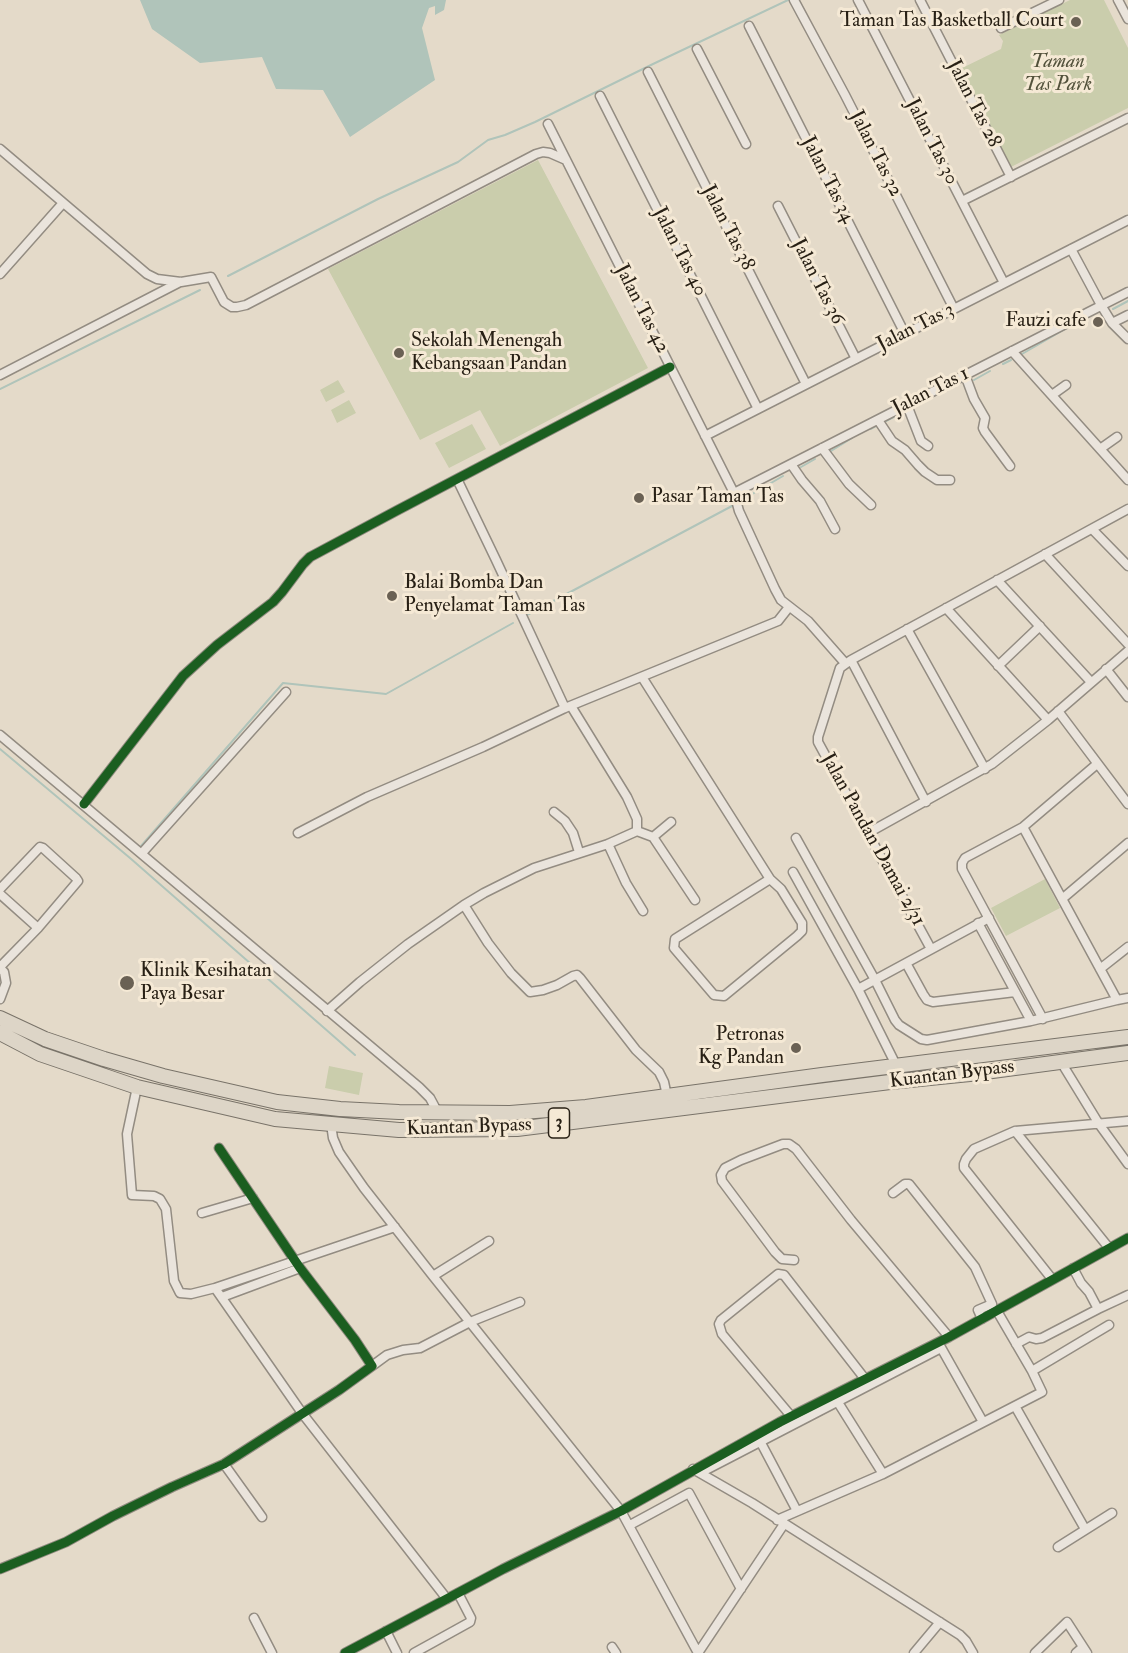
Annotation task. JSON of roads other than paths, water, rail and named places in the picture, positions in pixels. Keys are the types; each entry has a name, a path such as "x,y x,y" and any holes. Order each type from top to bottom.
{"highway":[{"name":"Kuantan Bypass","path":"0,1018 45,1039 104,1059 163,1076 277,1102 340,1109 438,1113 510,1113 586,1107 1128,1037"},
{"name":"Kuantan Bypass","path":"0,1033 40,1054 137,1087 274,1119 399,1130 517,1129 1128,1053"}],"street":[{"name":"Jalan Tas 32","path":"794,0 954,309"},
{"name":"Jalan Tas 30","path":"858,0 1004,283"},
{"path":"1001,28 1059,0"},
{"path":"1118,0 1128,19"},
{"name":"Jalan Tas 28","path":"923,1 1011,177"},
{"name":"Jalan Tas 34","path":"749,26 905,334"},
{"path":"697,49 746,144"},
{"name":"Jalan Tas 38","path":"648,72 807,384"},
{"name":"Jalan Tas 40","path":"600,96 758,409"},
{"path":"962,201 1128,118"},
{"name":"Jalan Tas 42","path":"548,124 734,493 739,511 782,600 799,612 848,662 926,802"},
{"path":"2,154 147,274 157,279 181,282 211,277 224,302 232,307 246,305 536,154 543,152 556,154 566,160"},
{"path":"0,274 63,203"},
{"name":"Jalan Tas 36","path":"778,206 856,359"},
{"name":"Jalan Tas 3","path":"705,436 1128,220"},
{"path":"1071,249 1101,305 1112,322 1128,339"},
{"path":"0,375 181,282"},
{"name":"Jalan Tas 1","path":"734,493 1128,292"},
{"path":"1112,322 1128,315"},
{"path":"1012,351 1128,480"},
{"path":"84,804 183,675 217,645 273,602 306,561 670,367"},
{"path":"965,375 974,399 985,418 983,428 1010,466"},
{"path":"1052,395 1066,385"},
{"path":"907,405 921,441 928,446"},
{"path":"878,420 892,441 905,450 933,478 942,481 950,480"},
{"path":"1100,448 1117,437"},
{"path":"822,448 849,484 871,505"},
{"path":"792,464 820,501 835,529"},
{"path":"457,479 568,707 627,796 637,819 637,831"},
{"path":"848,662 1128,509"},
{"path":"1092,529 1128,566"},
{"path":"1045,554 1128,644"},
{"path":"997,580 1092,682"},
{"path":"298,833 367,797 568,707 777,621 789,607"},
{"path":"946,608 1048,720"},
{"path":"998,666 1040,626"},
{"path":"907,629 985,769"},
{"path":"868,833 985,769 1048,720 1128,651"},
{"name":"Jalan Pandan Damai 2/31","path":"848,662 840,668 818,742 931,949"},
{"path":"1106,669 1128,697"},
{"path":"642,677 770,879 781,889 802,923 802,931 798,936 724,996 714,995 674,948 675,939 770,879"},
{"path":"142,853 286,692"},
{"path":"1058,711 1128,804"},
{"path":"0,735 419,1087 430,1098 438,1113"},
{"path":"1043,1019 962,869 962,863 965,858 1023,827 1097,764"},
{"path":"554,812 565,821 573,833 579,852"},
{"path":"653,837 671,822"},
{"path":"1023,827 1117,1000"},
{"path":"327,1011 377,968 464,905 520,874 608,844 637,831 653,837 695,900"},
{"path":"796,838 895,1020 921,1039 927,1040 1043,1019 1128,998"},
{"path":"1062,899 1128,843"},
{"path":"608,844 626,883 643,911"},
{"path":"0,889 40,847 78,881 0,968 4,972 6,983 0,999"},
{"path":"793,872 858,989 897,1067"},
{"path":"0,894 38,928"},
{"path":"464,905 488,943 530,992 557,985 577,975 636,1050 659,1072 667,1096"},
{"path":"802,923 817,916"},
{"path":"858,989 989,918"},
{"path":"978,923 1031,1021"},
{"path":"1100,969 1128,946"},
{"path":"906,963 927,1000 933,1002 1015,992"},
{"path":"1060,1062 1099,1124 1128,1164"},
{"path":"137,1087 127,1134 132,1195 154,1196 166,1209 174,1281 180,1293 191,1294 298,1265"},
{"path":"1052,1279 964,1168 966,1159 974,1149 1015,1131 1128,1121"},
{"path":"331,1124 333,1138 339,1152 395,1227 621,1511 698,1653 741,1588 780,1522 797,1511 883,1474 1042,1392 997,1311"},
{"path":"1015,1131 1108,1248"},
{"path":"794,1260 782,1258 775,1252 722,1181 721,1174 725,1168 741,1160 783,1144 793,1146 800,1153 851,1220 949,1337"},
{"path":"219,1148 298,1265 372,1366"},
{"path":"893,1192 909,1184 975,1267 992,1304 978,1310 982,1319"},
{"path":"202,1213 253,1198"},
{"path":"222,1297 395,1227"},
{"path":"696,1471 836,1402 1128,1238"},
{"path":"433,1276 489,1241"},
{"path":"1073,1268 1098,1309"},
{"path":"791,1416 722,1334 719,1324 778,1274 784,1275 865,1379"},
{"path":"215,1288 302,1413 447,1599"},
{"path":"1016,1344 1029,1337 1042,1338 1128,1296"},
{"path":"0,1569 66,1542 132,1506 224,1464 339,1390 387,1355 425,1346 470,1322 520,1302"},
{"path":"1032,1371 1109,1325"},
{"path":"345,1653 621,1511 791,1416 939,1344"},
{"path":"939,1344 983,1422"},
{"path":"836,1402 883,1474"},
{"path":"1015,1406 1085,1529"},
{"path":"760,1441 797,1511"},
{"path":"224,1464 262,1517"},
{"path":"696,1471 752,1503 940,1622 966,1641 973,1653"},
{"path":"630,1525 689,1493 741,1588"},
{"path":"1058,1547 1112,1513"},
{"path":"414,1653 470,1622 471,1618 458,1593"},
{"path":"254,1618 272,1653"},
{"path":"914,1653 940,1622"},
{"path":"1035,1653 1067,1622 1082,1651"},
{"path":"386,1631 397,1653"}],"waterway":[{"path":"228,276 378,199 458,162 488,140 535,122 788,0"},
{"path":"0,389 200,290"},
{"path":"1113,309 1128,301"},
{"path":"1022,354 1072,325"},
{"path":"1003,364 1011,360"},
{"path":"974,380 990,371"},
{"path":"886,421 907,410"},
{"path":"871,429 878,425"},
{"path":"831,451 852,438"},
{"path":"801,467 815,459"},
{"path":"742,500 783,476"},
{"path":"527,615 732,506"},
{"path":"141,846 283,683 386,694 513,623"},
{"path":"0,749 130,858 355,1055"}],"place":[{"name":"Taman Tas Basketball Court","path":"1076,22"},
{"name":"Fauzi cafe","path":"1098,322"},
{"name":"Sekolah Menengah Kebangsaan Pandan","path":"399,353"},
{"name":"Pasar Taman Tas","path":"639,498"},
{"name":"Balai Bomba Dan Penyelamat Taman Tas","path":"392,596"},
{"name":"Klinik Kesihatan Paya Besar","path":"127,983"},
{"name":"Petronas Kg Pandan","path":"796,1048"}],"park label":[{"name":"Taman Tas Park","path":"1058,74"}]}
